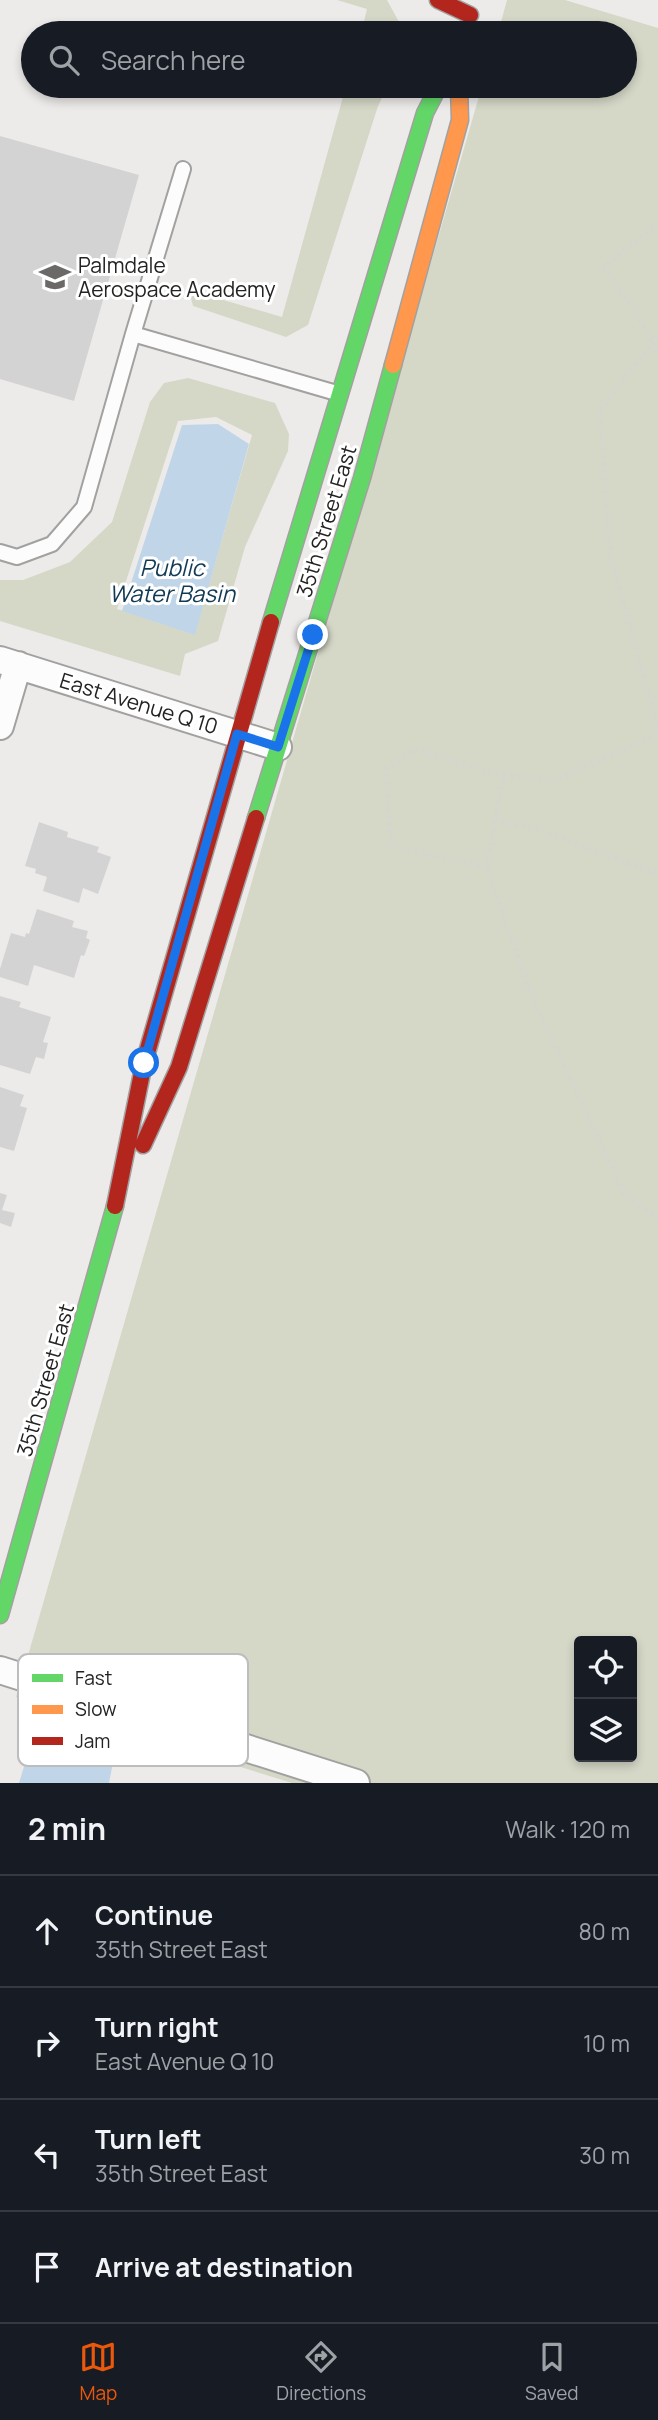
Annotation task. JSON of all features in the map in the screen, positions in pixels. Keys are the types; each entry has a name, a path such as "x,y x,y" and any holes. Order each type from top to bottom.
{"main road":[{"path":"438,0 473,8"},
{"name":"35th Street East","path":"0,1615 118,1197 144,1063 237,734 425,114 433,98"},
{"name":"35th Street East","path":"118,1197 179,1067 362,478 460,120 459,98"},
{"path":"340,394 356,404"},
{"path":"313,635 307,603 318,564"}],"street":[{"name":"East Avenue Q 10","path":"9,662 278,747"},
{"path":"0,726 9,662"},
{"path":"0,1670 18,1676"},
{"path":"248,1749 356,1783"}],"lane":[{"path":"0,552 17,557 52,544 84,507 183,169"},
{"path":"133,334 340,394"}],"path":[{"path":"658,223 604,267 654,341 658,357"},
{"path":"658,336 600,411 610,554 658,728"},
{"path":"486,867 391,847 386,769 414,750 503,775 555,780 658,734"},
{"path":"503,775 486,867 533,999 624,1193 658,1219"},
{"path":"495,820 537,829 658,874"}],"green space":[{"path":"337,0 387,0 398,21 364,21 367,9"},
{"path":"507,0 565,0 635,21 501,21"},
{"path":"637,22 658,28 658,1783 292,1783 237,1766 248,1766 248,1654 28,1654 479,98 637,98"},
{"path":"343,98 382,98 308,325 286,337 193,306 189,290 282,317"},
{"path":"188,378 275,403 289,434 288,451 245,547 218,641 185,654 180,676 0,621 0,580 23,580 70,562 112,522 150,402 164,383","holes":["216,417 252,435 195,633 117,609 178,421"]}],"water":[{"name":"Public Water Basin","path":"218,424 249,444 195,635 122,611 182,425"},
{"path":"24,1766 112,1766 109,1783 19,1783"}],"building":[{"name":"Palmdale Aerospace Academy","path":"0,136 139,175 74,401 0,379"},
{"path":"39,822 68,832 67,837 99,847 97,852 111,857 98,894 83,888 79,903 43,891 47,877 35,873 36,869 25,866"},
{"path":"37,909 74,921 72,927 88,931 86,938 90,940 84,956 81,955 74,978 34,965 28,986 0,977 11,933 25,937 26,933 29,934"},
{"path":"0,996 21,1002 19,1007 51,1017 43,1042 48,1043 44,1059 36,1057 30,1074 0,1065"},
{"path":"0,1087 24,1095 20,1106 27,1108 14,1151 0,1147"},
{"path":"0,1193 7,1195 2,1210 15,1213 11,1227 0,1223"}],"traffic: fast":[{"path":"271,622 425,113 433,98"},
{"path":"256,818 362,478 393,365"},
{"path":"0,1615 115,1206"}],"traffic: slow":[{"path":"393,365 460,120 459,98"}],"traffic: jam":[{"path":"438,0 470,15"},
{"path":"115,1206 144,1063 271,622"},
{"path":"143,1145 179,1067 256,818"}],"place":[{"name":"Palmdale Aerospace Academy","path":"55,277"}],"route":[{"path":"144,1063 237,734 278,747 313,635"}]}
